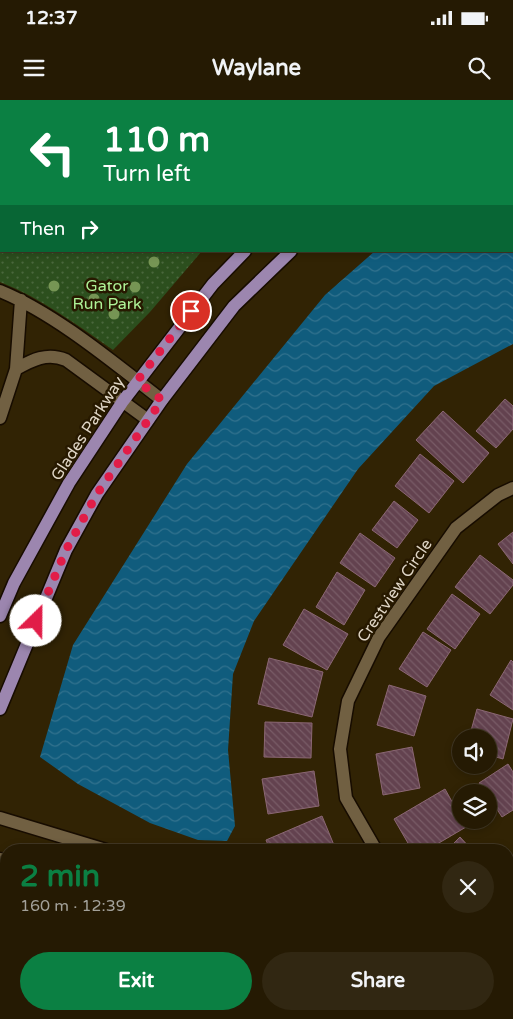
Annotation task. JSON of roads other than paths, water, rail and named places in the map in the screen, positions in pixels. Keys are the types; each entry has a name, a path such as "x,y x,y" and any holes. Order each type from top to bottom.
{"main road":[{"name":"Glades Parkway","path":"0,616 14,583 69,483 123,401 213,284 244,252"},
{"path":"0,709 66,550 97,494 162,400 234,306 290,252"}],"street":[{"path":"0,291 21,300 68,330 162,400"},
{"path":"0,418 16,369 21,300"},
{"path":"16,369 31,360 46,356 56,356 66,360 148,420"},
{"name":"Crestview Circle","path":"373,844 346,798 340,749 348,701 378,637 456,528 498,494 513,488"},
{"path":"0,818 86,844"}],"water":[{"path":"374,252 513,252 513,344 434,386 358,469 254,621 233,674 228,750 235,826 227,841 198,840 150,823 78,784 40,757 73,645 187,464 325,295"}],"park label":[{"name":"Gator Run Park","path":"107,294"}]}
